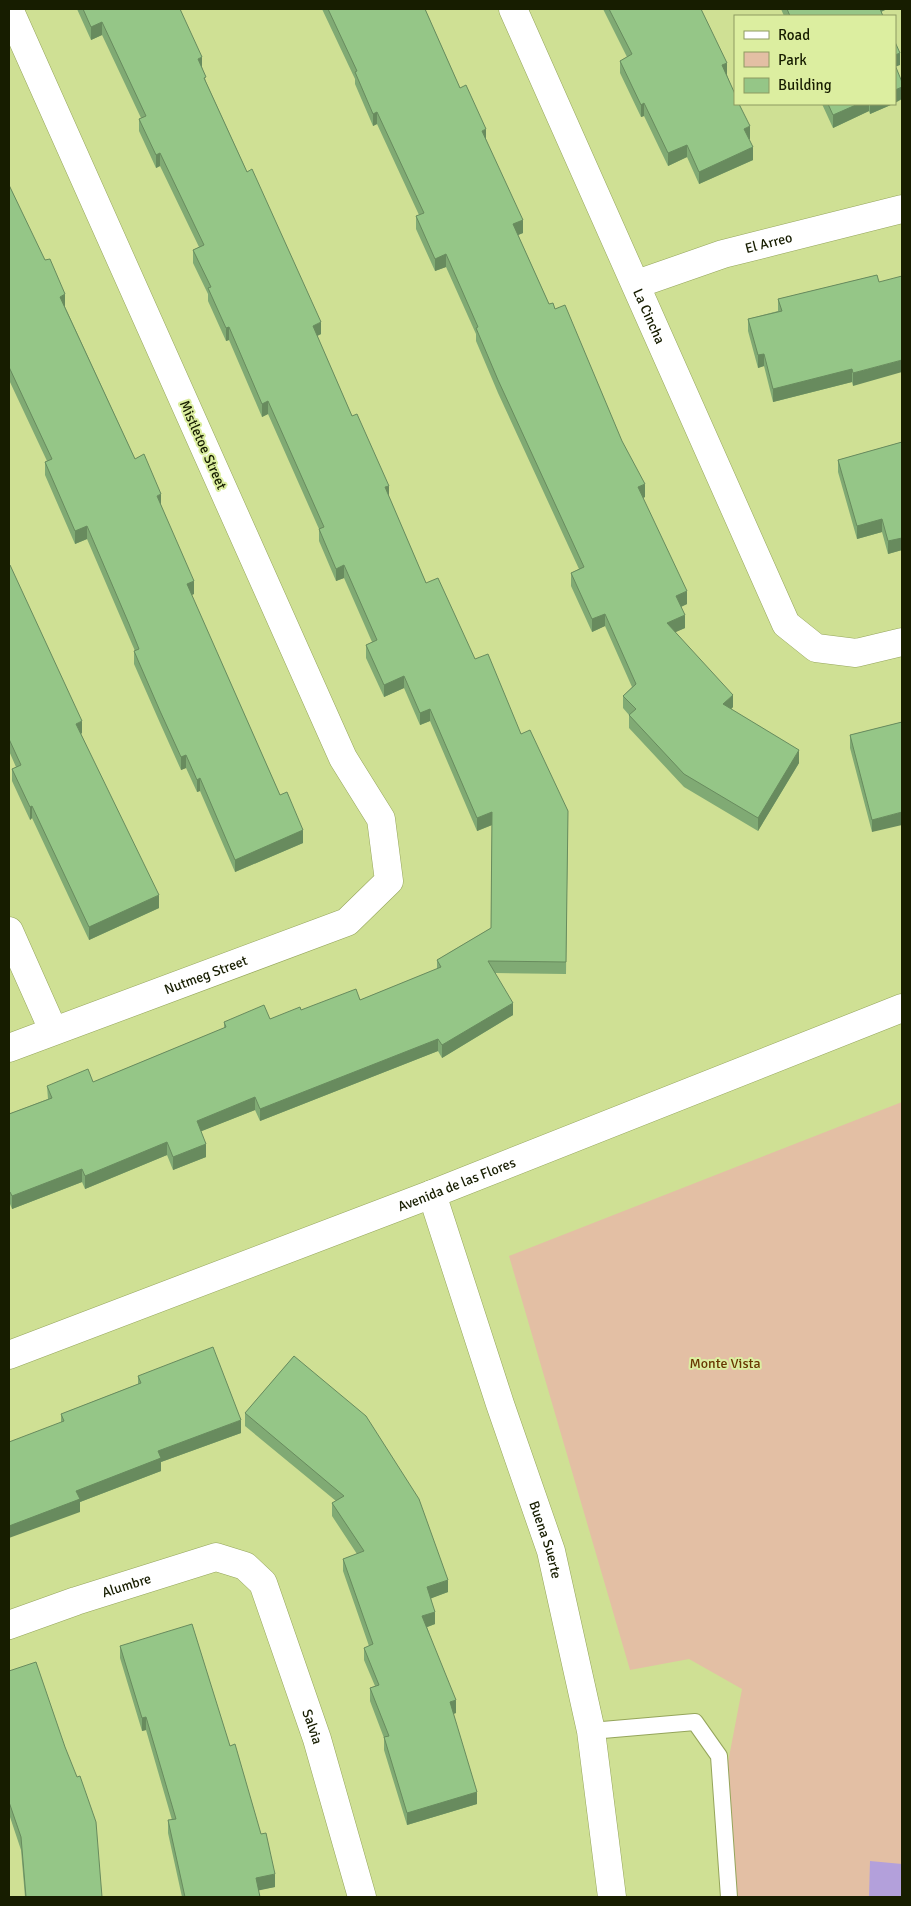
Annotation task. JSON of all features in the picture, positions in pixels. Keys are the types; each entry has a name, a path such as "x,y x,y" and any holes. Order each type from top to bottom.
{"street":[{"name":"Mistletoe Street","path":"9,9 343,758 381,819 390,881"},
{"name":"La Cincha","path":"513,9 637,284 786,624 816,648 856,653 902,642"},
{"name":"El Arreo","path":"637,284 723,254 902,209"},
{"name":"Nutmeg Street","path":"9,1048 53,1030 348,922 390,881"},
{"path":"9,931 53,1030"},
{"name":"Avenida de las Flores","path":"9,1355 432,1194 902,1008"},
{"name":"Buena Suerte","path":"432,1194 500,1404 551,1552 591,1731 612,1897"},
{"name":"Alumbre","path":"9,1625 76,1601 216,1557 245,1566"},
{"name":"Salvia","path":"245,1566 263,1583 317,1739 362,1897"}],"lane":[{"path":"591,1731 695,1722 719,1756 729,1897"}],"green space":[{"name":"Monte Vista","path":"902,1102 902,1897 726,1897 722,1794 742,1689 689,1659 630,1670 509,1256"}],"shaded area":[{"path":"870,1861 902,1864 902,1897 869,1897"}],"building":[{"path":"83,9 180,9 202,57 198,59 206,77 204,78 247,172 252,169 321,322 313,326 352,416 357,414 389,486 385,487 426,583 438,578 475,659 488,654 521,734 530,730 568,811 566,962 488,961 513,1003 442,1045 438,1039 260,1109 255,1097 197,1121 206,1144 173,1157 167,1142 85,1176 82,1169 12,1196 9,1192 9,1114 52,1098 47,1086 88,1069 93,1082 226,1027 224,1022 264,1005 270,1019 300,1007 301,1010 356,989 360,1000 441,967 437,960 491,928 492,812 477,818 430,709 420,713 404,676 384,685 366,645 377,640 344,565 336,569 319,529 324,527 268,401 262,404 229,327 226,328 208,288 211,287 193,250 204,245 160,153 156,155 139,119 146,116 102,22 91,27"},
{"path":"328,9 425,9 460,88 466,85 486,129 482,131 523,220 513,224 549,304 553,303 555,309 565,305 622,441 645,484 638,487 687,591 676,596 685,615 667,623 733,695 723,704 799,750 758,818 684,774 629,715 636,709 623,696 636,684 605,614 592,619 571,573 584,567 498,380 476,328 478,327 446,254 435,259 416,216 424,213 377,112 373,114 355,72 357,71"},
{"path":"609,9 701,9 727,63 722,65 734,92 734,105 740,105 750,126 744,129 753,147 699,172 687,145 668,153 644,103 641,105 620,61 632,54"},
{"path":"787,9 880,9 883,15 790,15"},
{"path":"896,44 900,53 896,55"},
{"path":"896,67 902,82 902,87 896,90"},
{"path":"828,105 856,105 833,115"},
{"path":"9,185 45,260 50,259 65,294 60,297 135,459 144,454 161,494 157,496 194,581 187,584 280,795 287,792 303,830 235,860 200,778 197,780 186,755 181,757 160,711 134,651 139,649 87,526 75,531 45,462 52,459 9,367"},
{"path":"877,275 879,282 902,276 902,360 853,373 852,369 773,389 764,354 758,355 748,319 782,311 778,299"},
{"path":"902,442 902,538 888,541 882,519 857,526 838,460"},
{"path":"9,565 82,721 76,724 159,895 89,927 32,806 30,807 12,769 21,765 9,739"},
{"path":"902,722 902,812 872,820 850,735"},
{"path":"213,1347 241,1420 158,1451 161,1458 76,1491 80,1499 9,1526 9,1442 64,1421 61,1414 141,1383 138,1376"},
{"path":"294,1356 366,1416 419,1499 448,1580 427,1587 435,1612 422,1616 456,1700 450,1702 477,1792 407,1813 384,1737 389,1736 370,1688 379,1685 364,1648 373,1644 343,1559 364,1551 332,1503 344,1496 245,1413"},
{"path":"192,1624 230,1746 235,1744 261,1834 266,1833 275,1874 256,1878 260,1897 185,1897 168,1820 176,1819 146,1717 142,1718 120,1646"},
{"path":"36,1662 65,1747 77,1777 80,1776 96,1822 102,1897 26,1897 21,1837 9,1802 9,1671"}]}
